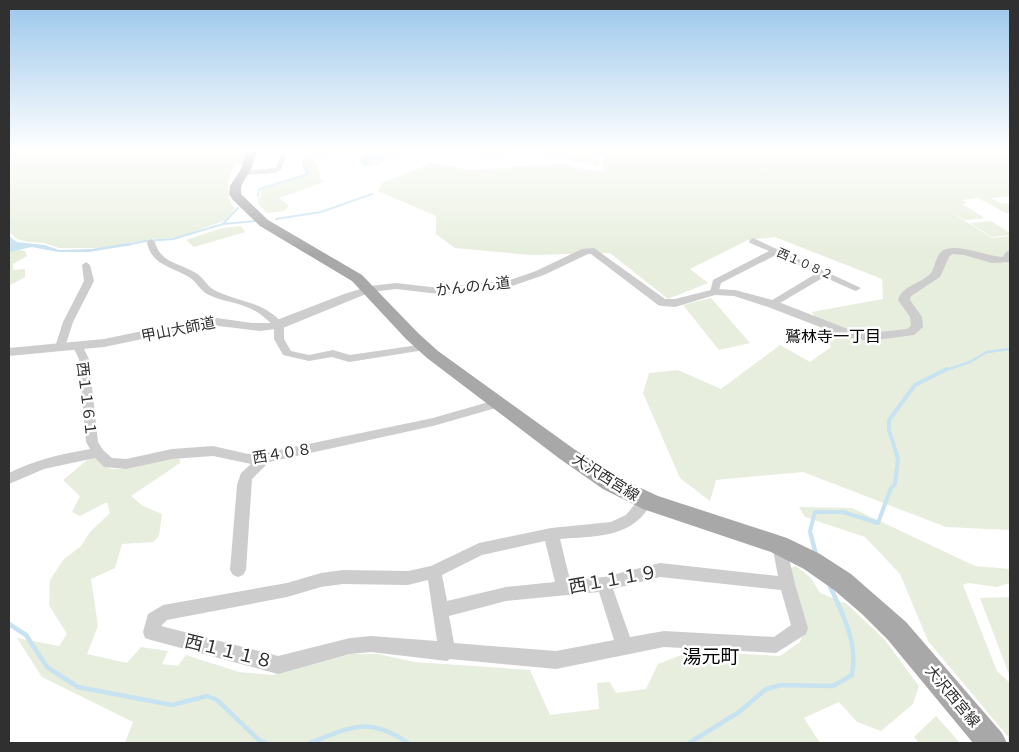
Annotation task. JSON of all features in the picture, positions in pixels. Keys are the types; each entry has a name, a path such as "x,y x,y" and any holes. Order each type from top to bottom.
{"main road":[{"name":"大沢西宮線","path":"236,184 235,194 237,198 264,223 330,260 370,289 413,337 426,348 610,482 645,502 734,528 779,545 839,579 899,631 992,743"}],"street":[{"name":"西１０８２","path":"753,241 856,288"},
{"path":"151,242 151,249 155,255 174,268 193,275 204,288 212,293 251,305 266,313 279,325 280,339 287,353 303,358 334,353 349,359 426,348"},
{"name":"かんのん道","path":"370,289 396,286 413,290 439,291 512,283 540,273 586,251 594,251 662,302 675,303 715,292 735,292 850,334 870,337 910,332 916,327 916,317 904,300 906,294 936,275 944,255 950,251 965,252 992,260 1007,260 1010,254"},
{"path":"715,292 716,282 776,251"},
{"path":"60,347 68,322 89,281 86,265"},
{"path":"772,304 824,273"},
{"name":"甲山大師道","path":"9,352 129,338 210,321 223,321 255,328 279,325 348,296 370,289"},
{"name":"西１１６１","path":"77,345 84,359 92,442 98,453"},
{"name":"西４０８","path":"98,453 109,463 126,464 172,454 213,451 248,459 265,458 433,422 499,403"},
{"path":"9,479 34,467 66,458 98,453"},
{"path":"238,570 244,485 246,477 265,458"},
{"name":"西１１１８","path":"645,502 631,519 613,528 551,534 479,549 434,572 408,578 343,577 321,580 287,590 163,613 154,620 151,632 278,665 350,646 370,644 556,660 664,639 776,645 800,628 787,584 779,545"},
{"path":"551,534 564,588"},
{"name":"西１１１９","path":"441,610 506,594 604,584 660,570 787,584"},
{"path":"434,572 447,652"},
{"path":"604,584 624,646"}],"green space":[{"path":"9,184 228,184 229,199 235,208 226,220 180,237 145,240 104,248 59,248 44,243 17,239 9,232"},
{"path":"278,184 318,184 279,198 289,206 284,211 267,213 258,203 258,198 261,197 261,190"},
{"path":"381,184 1010,184 1010,196 991,198 1002,204 1010,203 1010,213 1006,213 978,198 962,200 967,203 962,204 985,218 965,220 940,205 992,238 1010,236 1010,530 946,527 803,472 716,480 710,501 680,478 643,393 649,373 678,370 721,389 780,345 810,362 831,347 812,312 883,299 882,279 775,237 748,240 690,269 708,283 668,299 610,253 531,255 455,248 436,234 436,216 378,191"},
{"path":"991,221 1010,233 1010,235 992,237 970,223"},
{"path":"241,226 245,232 194,247 186,240 222,228"},
{"path":"9,247 25,251 27,256 13,264 13,270 25,269 25,277 9,286"},
{"path":"711,298 750,343 719,350 683,305"},
{"path":"179,454 180,463 131,496 143,506 162,514 159,536 153,542 122,544 115,568 91,579 98,626 87,654 127,663 141,647 168,651 162,664 178,666 186,655 239,672 273,675 351,654 378,654 415,662 530,670 550,715 599,709 597,683 610,682 616,693 646,689 658,664 692,651 780,656 800,642 806,623 788,569 796,566 811,578 820,593 847,604 885,640 919,686 913,704 881,731 857,722 839,702 804,718 820,743 125,743 133,722 42,677 17,638 59,646 67,634 49,605 50,580 63,560 81,546 90,532 110,513 107,502 80,516 72,512 80,496 63,480 92,456 110,469 123,469"},
{"path":"799,507 852,508 975,566 1010,569 1010,583 997,587 968,583 963,585 997,671 1010,683 1010,739 928,641 900,574 865,537 805,517"},
{"path":"1010,597 1010,677 980,598"},
{"path":"936,716 960,743 919,743 914,737"}],"water":[{"path":"9,236 17,242 45,245 59,250 92,249 91,252 58,252 32,247 9,252"}],"waterway":[{"path":"258,196 259,190 276,184"},
{"path":"276,219 321,212 372,194"},
{"path":"223,224 238,208"},
{"path":"223,224 256,221"},
{"path":"130,244 173,239 223,224"},
{"path":"87,251 130,244"},
{"path":"126,245 130,244"},
{"path":"943,371 970,362 987,352 1010,349"},
{"path":"943,371 947,369"},
{"path":"811,536 810,531 815,512 843,512 878,523 891,488 895,484 898,459 889,430 889,420 915,385 943,371"},
{"path":"811,535 816,555"},
{"path":"689,743 739,712 766,689 781,685 833,686 852,675 853,651 851,640 830,586"},
{"path":"9,624 26,635 47,667 78,687 172,705 207,696 217,700 259,740 266,743"},
{"path":"310,743 337,732 359,727 382,729 408,743"}],"district":[{"name":"鷲林寺一丁目","path":"833,336"},
{"name":"湯元町","path":"711,656"}]}
